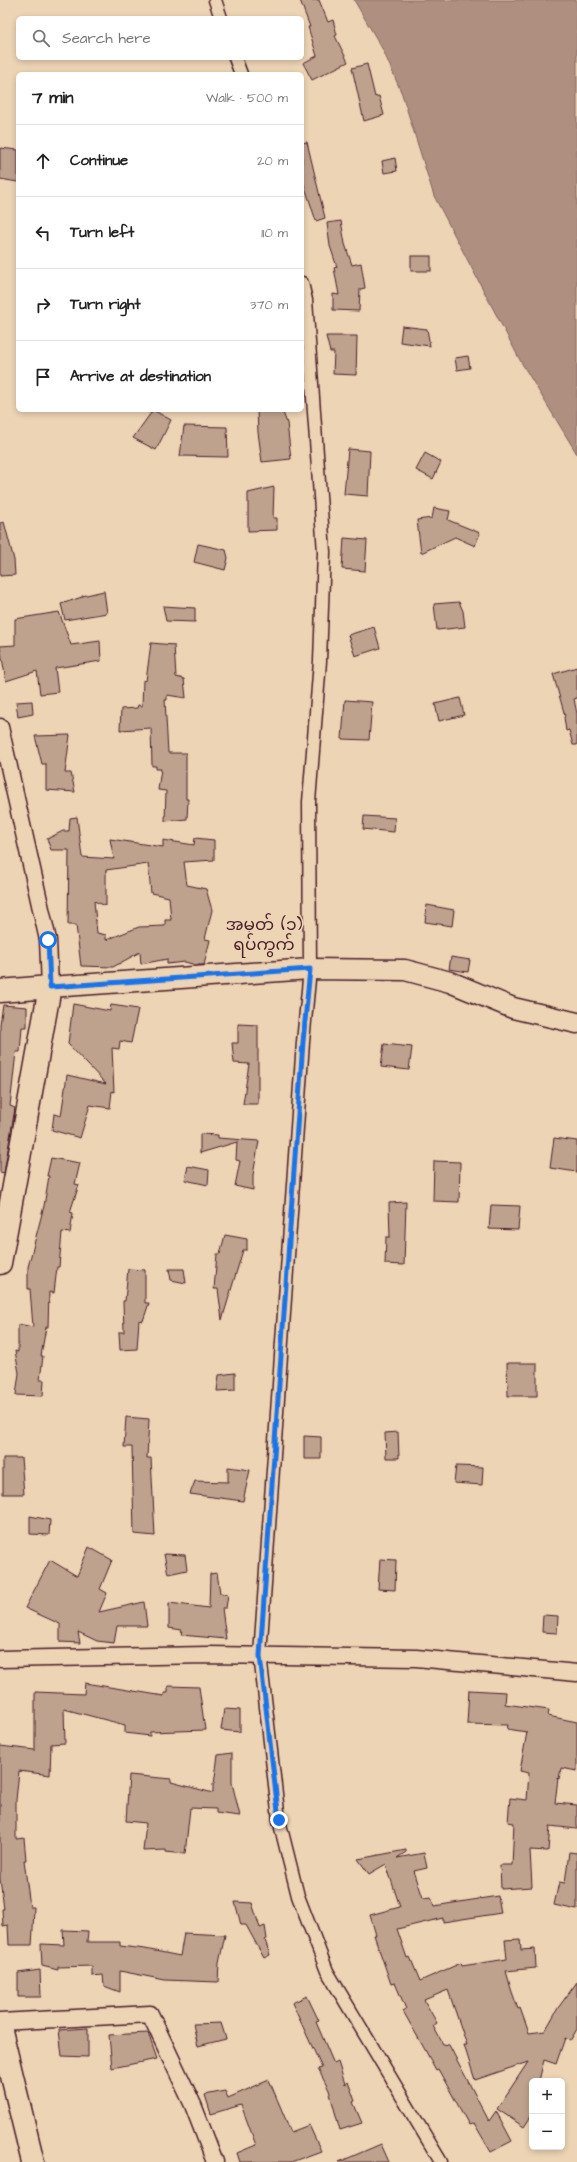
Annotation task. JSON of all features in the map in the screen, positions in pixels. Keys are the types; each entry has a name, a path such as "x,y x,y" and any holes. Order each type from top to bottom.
{"main road":[{"path":"0,991 50,987 0,1263"},
{"path":"0,2027 32,2162"}],"street":[{"path":"214,0 220,16"},
{"path":"236,60 240,72"},
{"path":"304,293 307,308 324,552 320,661 310,802 310,969 303,1042 260,1656 279,1820 298,1896 327,1971 441,2162"},
{"path":"0,727 48,940 50,987 310,969 405,970 450,982 513,1008 577,1024"},
{"path":"0,1659 260,1656 416,1658 577,1673"},
{"path":"0,2022 150,2014 193,2104 215,2162"}],"shaded area":[{"path":"354,0 577,0 577,454 521,362 434,196 402,94 383,50"}],"building":[{"path":"300,0 319,0 328,22 333,20 337,35 335,36 348,62 312,80 303,63 317,56 308,27 310,27"},
{"path":"367,64 375,97 379,96 384,115 364,121 352,68"},
{"path":"307,142 325,218 316,221 304,184 304,143"},
{"path":"0,148 16,150 16,182 0,179"},
{"path":"395,158 397,171 384,173 382,161"},
{"path":"341,221 345,244 352,265 361,263 365,288 360,289 359,311 333,310 333,294 339,295 334,268 337,267 330,246 327,223"},
{"path":"411,256 431,256 431,271 411,271"},
{"path":"402,326 427,329 430,346 400,342"},
{"path":"326,336 357,336 356,375 333,374 334,352 330,352"},
{"path":"468,356 470,368 457,370 455,358"},
{"path":"152,412 157,412 171,420 156,450 133,438"},
{"path":"257,412 283,412 287,423 291,459 262,462"},
{"path":"184,426 227,427 228,457 180,456"},
{"path":"348,449 370,451 368,496 344,494"},
{"path":"425,453 441,462 433,479 416,470"},
{"path":"274,487 273,518 277,518 277,530 248,531 248,493"},
{"path":"434,508 450,511 448,520 480,533 475,546 455,537 421,553 417,520 432,518"},
{"path":"4,522 14,560 15,575 0,576 0,523"},
{"path":"344,538 367,540 365,571 342,569"},
{"path":"198,544 226,550 228,558 225,570 194,562"},
{"path":"104,591 107,613 65,620 61,604 82,596"},
{"path":"459,602 463,611 465,627 437,630 434,604"},
{"path":"163,606 195,608 195,622 166,621"},
{"path":"59,612 71,645 100,641 101,661 55,668 58,692 40,694 37,671 6,681 0,646 15,645 15,619"},
{"path":"374,627 380,648 355,656 348,635"},
{"path":"151,643 174,645 176,677 184,679 186,698 167,695 167,700 165,700 168,753 186,753 186,799 188,799 187,819 165,821 166,791 158,790 161,769 156,769 156,766 152,766 151,728 120,730 121,709 137,708 138,705 142,706 143,680 146,681"},
{"path":"577,667 577,698 574,699 577,714 577,745 573,745 569,730 566,731 565,716 553,674"},
{"path":"460,698 464,715 439,721 435,704"},
{"path":"345,700 372,702 369,740 342,739"},
{"path":"32,701 33,714 18,717 16,702"},
{"path":"70,735 65,773 71,773 75,792 46,790 46,764 42,764 35,736"},
{"path":"364,816 395,818 394,832 363,829"},
{"path":"77,817 82,857 114,859 110,839 163,847 163,840 194,845 195,838 214,840 214,860 184,862 187,885 206,889 212,910 205,939 210,940 204,965 196,965 185,962 167,964 167,959 141,964 140,952 113,967 81,966 76,925 68,925 69,850 51,850 47,839 63,831 69,831 70,818","holes":["148,864 151,893 169,897 171,920 165,920 165,926 139,927 106,940 106,935 97,933 94,901 106,906 106,870"]},
{"path":"427,905 454,910 452,926 425,922"},
{"path":"451,957 470,960 468,972 449,969"},
{"path":"73,1004 110,1011 111,1005 138,1009 131,1043 120,1041 119,1049 112,1048 114,1092 112,1091 110,1108 90,1105 80,1138 52,1130 54,1114 61,1116 67,1075 106,1084 68,1044"},
{"path":"3,1005 27,1007 27,1027 22,1027 20,1052 16,1052 10,1106 15,1108 4,1173 0,1172 0,1024"},
{"path":"238,1024 258,1025 258,1104 243,1104 249,1064 234,1063 232,1043 238,1043"},
{"path":"384,1044 412,1047 409,1070 381,1067"},
{"path":"200,1134 218,1135 218,1138 259,1141 253,1175 253,1190 235,1186 240,1161 236,1160 237,1142 200,1153"},
{"path":"554,1138 577,1141 577,1172 550,1168"},
{"path":"51,1158 80,1163 75,1184 79,1185 70,1212 73,1213 70,1233 62,1232 59,1267 57,1267 54,1293 49,1292 48,1327 46,1327 41,1356 43,1356 40,1380 44,1380 43,1396 16,1395 19,1373 15,1351 18,1352 18,1324 33,1327 30,1289 28,1289 28,1267 44,1206 49,1176 47,1176"},
{"path":"434,1161 460,1162 459,1202 433,1201"},
{"path":"188,1166 209,1170 208,1185 185,1180"},
{"path":"406,1202 404,1265 385,1264 386,1237 390,1237 389,1203"},
{"path":"491,1205 520,1206 518,1230 489,1229"},
{"path":"225,1235 247,1239 247,1250 243,1250 222,1320 218,1289 214,1289 217,1254 220,1254"},
{"path":"128,1269 145,1270 145,1303 149,1303 143,1321 139,1320 137,1349 120,1350 119,1332 124,1332 123,1301 125,1301"},
{"path":"169,1269 184,1269 186,1283 171,1280"},
{"path":"507,1363 537,1363 537,1396 508,1396"},
{"path":"235,1373 235,1390 217,1391 219,1375"},
{"path":"126,1417 149,1419 147,1458 151,1458 155,1536 134,1534 132,1447 124,1447"},
{"path":"398,1432 399,1458 386,1458 385,1433"},
{"path":"304,1436 321,1437 321,1459 304,1459"},
{"path":"3,1458 21,1458 24,1494 3,1494"},
{"path":"456,1466 483,1467 482,1485 454,1483"},
{"path":"228,1467 250,1470 243,1501 190,1494 195,1481 228,1482"},
{"path":"30,1516 50,1520 49,1535 30,1534"},
{"path":"89,1547 112,1560 100,1589 107,1593 99,1612 144,1602 147,1626 117,1626 114,1643 97,1641 78,1632 80,1643 60,1642 60,1624 25,1608 50,1560 77,1576"},
{"path":"164,1554 185,1555 187,1570 168,1574"},
{"path":"380,1559 396,1560 395,1590 378,1589"},
{"path":"217,1573 220,1593 228,1594 226,1608 222,1608 226,1639 181,1635 182,1630 169,1628 169,1603 209,1608 210,1574"},
{"path":"543,1615 558,1616 557,1633 542,1632"},
{"path":"85,1683 164,1696 164,1693 168,1693 168,1686 199,1687 205,1730 150,1732 150,1736 125,1733 125,1725 64,1709 65,1743 51,1744 50,1775 19,1771 16,1800 16,1839 24,1838 26,1860 24,1860 30,1907 34,1907 33,1929 32,1945 9,1945 8,1925 3,1926 2,1909 4,1909 0,1878 0,1746 35,1750 35,1692 84,1694"},
{"path":"469,1690 506,1692 505,1704 549,1710 548,1716 577,1722 577,1771 561,1768 559,1779 558,1778 555,1803 577,1805 577,1829 550,1826 548,1851 530,1850 532,1887 501,1889 500,1865 512,1865 514,1823 508,1822 510,1798 527,1800 529,1773 520,1771 527,1732 507,1729 508,1725 467,1724"},
{"path":"224,1709 240,1710 240,1732 221,1730"},
{"path":"232,1753 232,1783 240,1816 216,1813 216,1809 190,1808 185,1854 166,1852 166,1850 143,1851 146,1823 126,1821 129,1775 171,1779 171,1782 213,1793 218,1755"},
{"path":"406,1850 406,1852 397,1858 424,1853 427,1868 414,1871 423,1898 431,1897 434,1906 498,1896 501,1913 443,1922 443,1918 397,1929 407,1958 410,1957 420,1981 461,1963 462,1966 507,1959 505,1940 520,1939 521,1950 535,1949 536,1968 506,1971 518,2009 520,2008 529,2033 545,2031 558,2008 577,1982 577,2029 570,2041 565,2038 556,2064 544,2060 540,2078 529,2078 529,2120 524,2127 497,2109 528,2062 475,2080 464,2045 467,2045 448,1990 424,2000 437,2023 433,2026 443,2044 449,2045 489,2121 496,2111 512,2141 491,2152 474,2123 469,2125 438,2069 436,2070 403,2011 406,2009 395,1983 391,1984 374,1935 376,1935 370,1915 400,1907 386,1864 369,1874 358,1859"},
{"path":"569,1852 577,1853 577,1910 554,1905 559,1882 565,1883"},
{"path":"235,1902 252,1903 260,1928 265,1926 267,1939 265,1940 270,1955 264,1958 246,1925 241,1925"},
{"path":"63,1930 88,1931 87,1942 120,1942 120,1946 180,1956 184,1933 225,1935 219,1963 218,1982 165,1980 120,1971 120,1992 104,1986 103,1975 92,1976 92,1966 58,1967 58,1970 42,1966 41,1944 64,1945"},
{"path":"40,1970 41,1997 18,1997 18,1973"},
{"path":"307,1996 319,2021 316,2022 334,2064 338,2062 345,2084 348,2082 355,2101 353,2102 362,2123 340,2130 329,2090 318,2069 322,2068 292,2003"},
{"path":"221,2023 226,2039 198,2046 193,2024"},
{"path":"88,2028 88,2057 62,2056 59,2030"},
{"path":"148,2033 157,2059 112,2068 109,2035"},
{"path":"269,2080 291,2132 309,2125 321,2151 291,2162 240,2162 237,2153 256,2145 241,2105 211,2114 205,2095 225,2091 228,2098"},
{"path":"381,2144 389,2162 339,2162"}],"district":[{"name":"အမှတ် (၁) ရပ်ကွက်","path":"264,934"}],"route":[{"path":"48,940 50,987 310,969 303,1042 260,1656 279,1820"}]}
